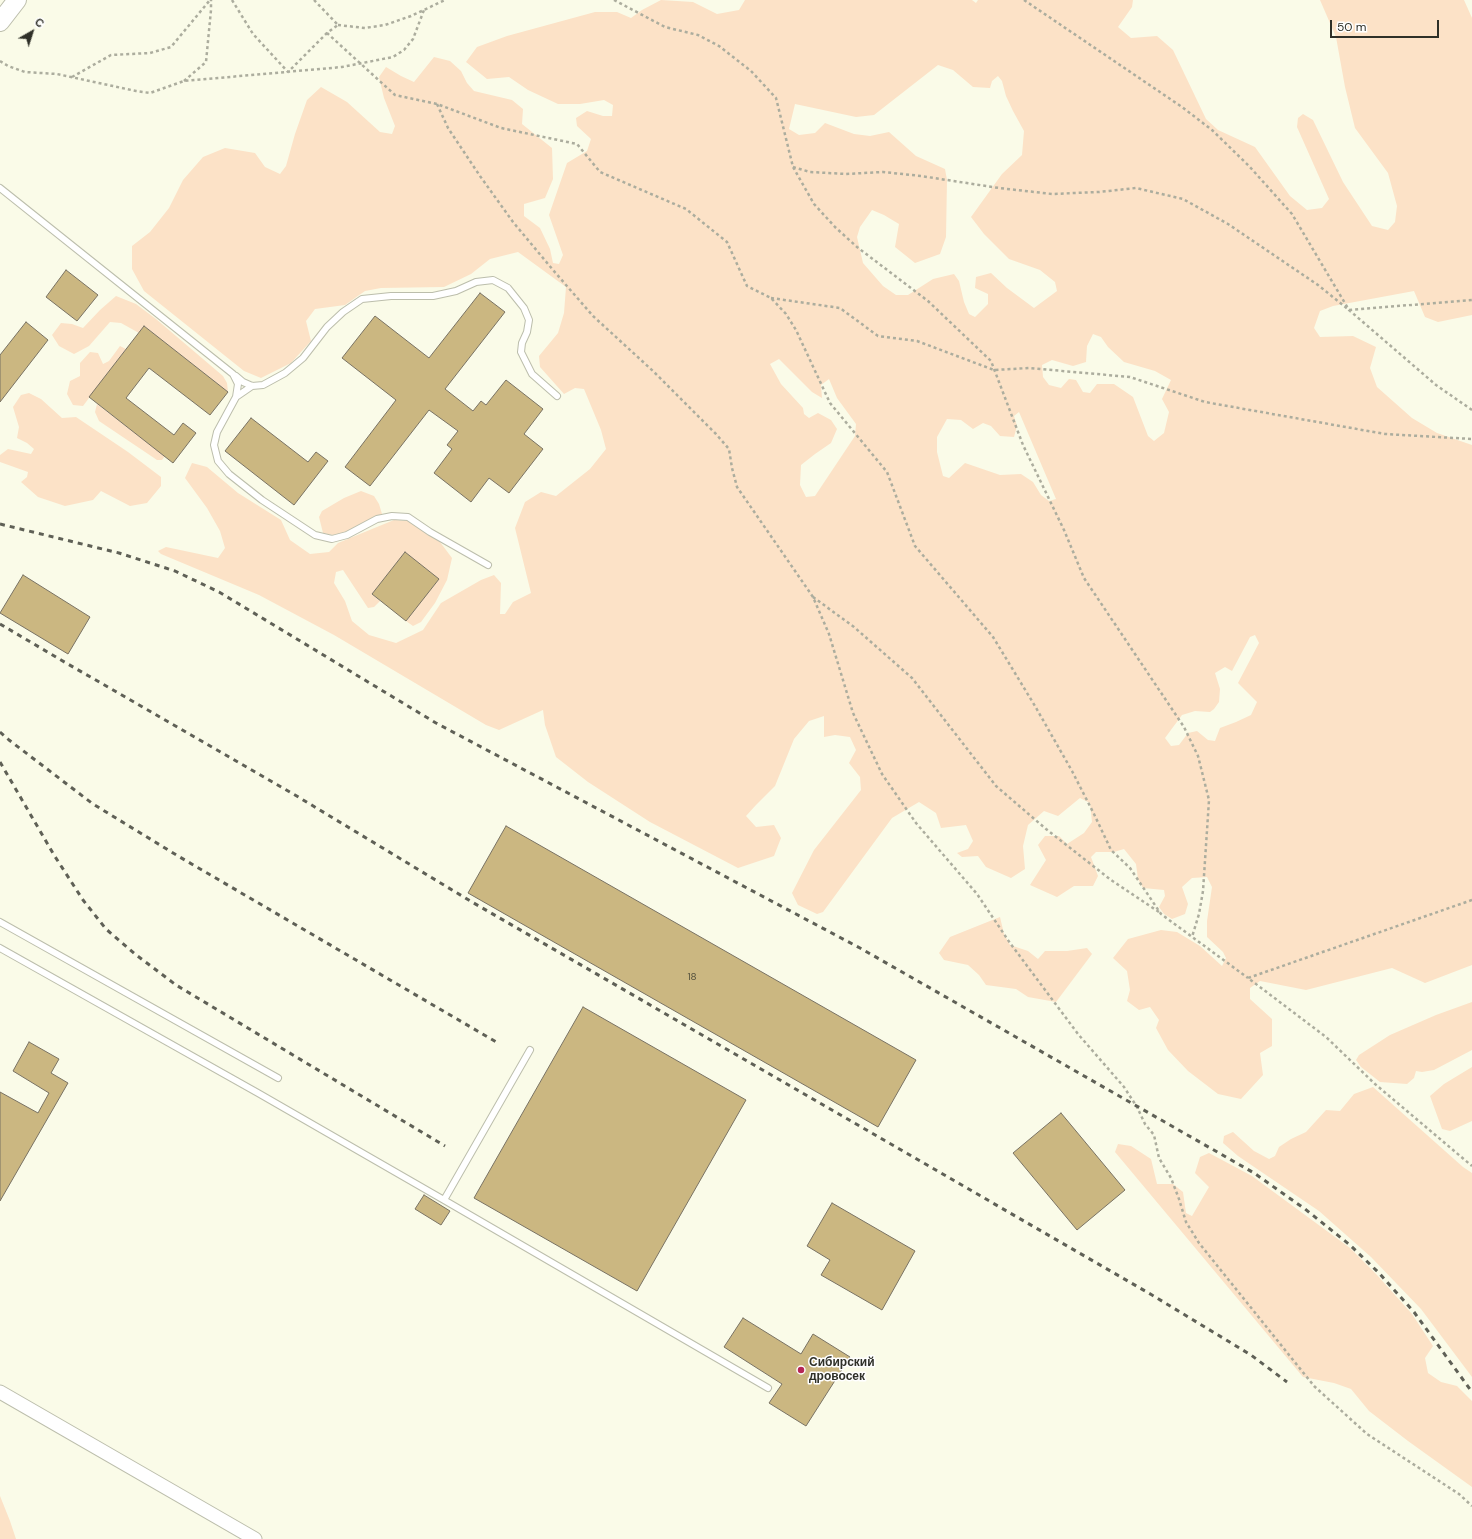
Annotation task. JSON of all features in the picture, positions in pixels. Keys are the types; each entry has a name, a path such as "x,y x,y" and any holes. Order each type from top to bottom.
{"main road":[{"path":"0,22 17,0"}],"street":[{"path":"0,1392 255,1539"}],"lane":[{"path":"0,188 243,382 252,386"},
{"path":"236,397 252,386 262,385 285,373 303,358 327,327 343,312 362,299 391,296 433,296 456,291 476,282 493,280 508,288 524,308 529,320 528,332 522,343 521,352 532,374 557,396"},
{"path":"234,374 238,384 236,397 217,432 214,445 218,461 229,474 262,500 315,535 332,539 347,535 377,520 392,516 408,517 430,532 488,565"},
{"path":"0,922 278,1078"},
{"path":"0,948 265,1097 768,1388"},
{"path":"444,1200 530,1050"}],"path":[{"path":"72,77 111,55 150,53 172,47 210,0"},
{"path":"184,80 206,62 211,10 210,0"},
{"path":"232,0 253,34 288,72"},
{"path":"314,0 338,25 365,28 392,23 445,0"},
{"path":"614,0 665,27 698,35 719,46 751,71 776,98 792,167 814,204 857,248 928,301 991,361 1023,444 1064,530 1084,578 1184,727 1198,756 1209,800 1203,891 1199,914 1192,937"},
{"path":"1024,0 1182,107 1212,130 1249,166 1292,214 1349,310"},
{"path":"0,61 8,66 25,72 57,74 150,93 184,80 342,67 393,57 404,50 413,39 424,10"},
{"path":"288,72 327,33 338,25"},
{"path":"327,33 359,64 395,95 437,104 501,128 577,144 600,172 686,209 727,242 746,286 771,298 840,308 878,336 917,341 994,370 1029,368 1130,378 1205,402 1385,434 1472,439"},
{"path":"437,104 448,128 480,176 513,222 553,270 593,316 653,371 729,449 737,487 812,597 829,634 853,713 882,774 916,823 977,894 1010,942 1074,1028 1127,1092 1137,1107 1145,1124 1154,1135 1160,1158 1172,1178 1180,1199 1186,1222 1199,1243 1314,1386 1367,1434 1459,1494 1472,1506"},
{"path":"792,167 810,172 846,174 883,172 1052,194 1098,192 1136,188 1183,199 1228,224 1318,285 1436,385 1472,410"},
{"path":"771,298 786,314 796,330 830,403 887,472 915,546 992,637 1035,706 1072,771 1111,850 1130,868 1161,914"},
{"path":"1349,310 1472,300"},
{"path":"812,597 854,627 912,678 996,786 1046,829 1111,880 1161,914 1326,1037 1375,1084 1472,1166"},
{"path":"1248,978 1472,900"}],"shaded area":[{"path":"661,0 693,2 717,14 739,10 745,0 972,0 976,3 978,0 1133,0 1132,7 1118,27 1131,38 1157,36 1173,50 1206,119 1218,130 1255,147 1290,196 1307,210 1322,208 1329,199 1297,127 1298,118 1303,114 1313,120 1343,182 1372,226 1388,230 1395,222 1397,206 1388,173 1355,128 1345,87 1336,37 1320,0 1464,0 1472,18 1472,315 1438,322 1425,317 1414,291 1333,306 1320,311 1314,328 1320,337 1353,336 1376,347 1370,368 1377,387 1412,418 1437,433 1472,445 1472,965 1425,983 1392,968 1306,990 1260,981 1250,988 1250,999 1272,1019 1272,1046 1260,1053 1263,1075 1241,1099 1218,1094 1188,1071 1168,1050 1156,1028 1159,1020 1150,1007 1139,1010 1127,1001 1130,990 1127,971 1113,958 1128,939 1161,930 1177,932 1200,946 1222,966 1226,958 1223,952 1207,937 1207,921 1212,887 1207,877 1192,878 1182,887 1188,904 1185,914 1172,919 1164,914 1159,907 1165,896 1164,890 1143,888 1138,879 1136,864 1124,849 1114,852 1096,852 1091,857 1098,876 1093,886 1074,886 1057,897 1030,885 1046,860 1038,845 1045,836 1059,836 1067,844 1084,833 1092,822 1090,803 1080,798 1058,816 1044,811 1028,825 1023,846 1025,869 1011,878 986,867 978,856 962,857 957,853 968,849 973,841 966,825 941,828 936,813 919,802 892,818 823,912 817,914 798,905 792,893 814,850 861,790 860,777 849,763 856,750 850,737 835,735 824,737 824,716 809,721 794,739 775,786 746,816 756,827 774,825 781,838 774,856 738,868 650,822 588,782 556,757 545,725 543,710 499,730 486,725 334,635 259,595 161,554 158,551 166,547 218,558 225,548 220,531 207,508 185,478 192,463 207,467 238,493 281,520 290,540 310,554 329,552 338,543 394,520 410,521 440,542 452,558 447,580 435,603 421,622 413,626 406,621 418,606 417,585 428,593 439,579 405,552 372,594 380,601 374,607 368,608 343,570 336,572 334,583 345,601 352,621 369,635 396,643 423,630 441,603 481,580 494,575 501,583 500,614 505,614 513,602 531,593 515,528 525,502 541,492 556,496 590,469 606,449 601,430 584,389 575,388 564,394 540,367 539,356 558,333 564,313 566,287 518,252 490,259 471,274 444,287 381,288 365,291 345,305 315,309 306,321 311,341 291,363 261,378 244,371 144,291 132,269 132,246 150,232 169,208 183,180 203,157 225,148 255,153 265,167 280,174 286,166 307,100 321,87 347,102 380,132 392,134 395,126 384,98 379,77 386,67 414,82 434,57 450,61 461,71 467,83 474,91 512,100 523,109 522,124 552,148 553,179 545,198 524,204 524,216 540,228 550,249 553,263 559,264 563,255 549,215 567,163 587,151 591,139 577,126 576,118 587,111 603,116 612,116 613,105 604,100 580,104 558,104 528,90 509,77 487,79 466,62 477,47 507,36 595,12 617,12 631,18 642,10","holes":["938,65 953,70 973,87 990,88 992,81 998,76 1002,81 1006,96 1024,131 1022,155 1002,174 971,217 984,234 1009,259 1040,270 1055,282 1057,291 1034,308 1007,288 991,273 976,277 975,288 988,294 988,304 975,317 969,314 964,302 959,281 954,274 933,279 908,295 896,295 883,286 863,263 857,237 860,227 872,210 899,224 895,247 915,263 940,254 946,237 947,180 945,169 916,156 889,132 870,136 854,134 825,123 815,133 799,135 789,129 795,104 856,117 874,115","1093,334 1101,337 1108,347 1124,362 1155,371 1171,380 1162,399 1169,412 1164,433 1154,441 1148,436 1133,397 1114,384 1097,384 1090,393 1083,392 1076,380 1069,379 1061,388 1049,385 1043,377 1042,365 1052,360 1073,366 1086,362 1087,346","779,359 812,392 822,398 821,385 829,379 837,398 856,424 855,436 815,496 806,497 800,485 801,465 831,443 837,429 831,420 818,413 809,418 804,414 803,408 781,384 770,364","1019,412 1056,499 1049,501 1041,495 1033,482 1021,474 1000,475 965,463 949,478 943,476 937,452 937,437 947,419 961,420 973,429 983,423 991,426 1000,436 1014,437 1017,426 1014,416","1255,635 1259,643 1238,683 1257,702 1251,715 1220,728 1215,741 1208,740 1197,731 1188,733 1179,745 1171,746 1165,738 1182,715 1195,711 1210,712 1219,702 1220,689 1215,673 1225,667 1232,671 1250,637"]},
{"path":"116,296 136,304 223,376 227,383 228,392 144,326 139,333 121,323 110,322 89,346 74,354 59,346 52,335 61,323 72,324 83,328"},
{"path":"120,346 126,349 83,406 73,405 67,394 70,381 80,376 80,363 90,352 98,353 103,364 109,361"},
{"path":"29,393 41,399 62,418 76,417 128,452 161,477 161,486 147,503 130,506 101,491 93,500 65,506 38,497 21,482 27,477 28,472 0,462 0,455 8,449 31,454 34,449 27,443 17,438 19,427 13,407 21,395"},
{"path":"97,404 165,456 162,460 157,460 99,421 95,412"},
{"path":"361,491 374,496 379,504 382,514 344,533 333,535 323,533 319,517 322,511 344,498"},
{"path":"1000,917 1004,934 1010,945 1028,951 1038,959 1045,951 1067,951 1087,948 1092,954 1056,1002 1028,997 1016,989 986,985 979,975 968,965 944,960 939,953 950,937"},
{"path":"1472,1002 1472,1050 1434,1070 1422,1072 1416,1071 1414,1078 1407,1084 1380,1082 1361,1067 1356,1060 1359,1055 1390,1035 1436,1015"},
{"path":"1472,1067 1472,1121 1450,1131 1442,1129 1430,1096 1444,1084"},
{"path":"1373,1087 1463,1167 1472,1173 1472,1377 1421,1309 1371,1257 1319,1211 1238,1156 1223,1143 1224,1136 1233,1132 1254,1151 1269,1159 1275,1156 1279,1147 1306,1132 1326,1110 1340,1111 1354,1094"},
{"path":"1118,1144 1131,1146 1151,1159 1157,1184 1173,1184 1183,1192 1186,1213 1192,1216 1209,1187 1195,1173 1200,1157 1209,1153 1252,1176 1350,1248 1412,1314 1433,1346 1425,1358 1428,1373 1441,1382 1457,1386 1472,1401 1472,1487 1369,1411 1351,1389 1334,1383 1303,1377 1115,1152"},
{"path":"0,1496 10,1521 16,1539 0,1539"}],"building":[{"path":"66,270 98,295 77,321 46,297"},
{"path":"480,293 505,312 445,389 473,411 481,401 486,405 506,380 543,409 524,434 543,449 509,493 489,478 471,502 434,473 452,449 447,445 458,431 429,410 370,486 345,467 396,400 342,358 375,316 429,358"},
{"path":"26,322 48,340 0,402 0,355"},
{"path":"144,326 228,392 210,415 149,368 126,398 174,435 183,423 196,433 173,463 89,397"},
{"path":"251,418 308,462 316,452 328,461 294,505 225,451"},
{"path":"405,552 439,579 406,621 372,594"},
{"path":"23,575 90,617 68,654 0,613"},
{"path":"506,826 916,1060 878,1127 468,893"},
{"path":"583,1007 746,1100 637,1291 474,1198"},
{"path":"29,1042 59,1059 51,1073 68,1083 0,1201 0,1092 38,1113 49,1093 13,1071"},
{"path":"1061,1113 1125,1190 1077,1230 1013,1153"},
{"path":"424,1195 450,1211 441,1225 415,1209"},
{"path":"832,1203 915,1251 882,1310 821,1275 830,1260 807,1246"},
{"name":"Сибирский дровосек","path":"743,1318 801,1354 813,1334 850,1357 806,1426 769,1403 782,1384 724,1347"}],"railway":[{"path":"0,524 119,553 175,571 219,592 436,723 860,948 1254,1173 1305,1209 1350,1245 1379,1273 1414,1312 1472,1392"},
{"path":"0,624 295,795 472,902 1152,1295 1251,1355 1287,1382"},
{"path":"0,732 93,804 178,856 498,1043"},
{"path":"0,762 54,855 83,900 106,929 135,954 176,985 445,1146"}],"place":[{"name":"Сибирский дровосек","path":"801,1370"}]}
